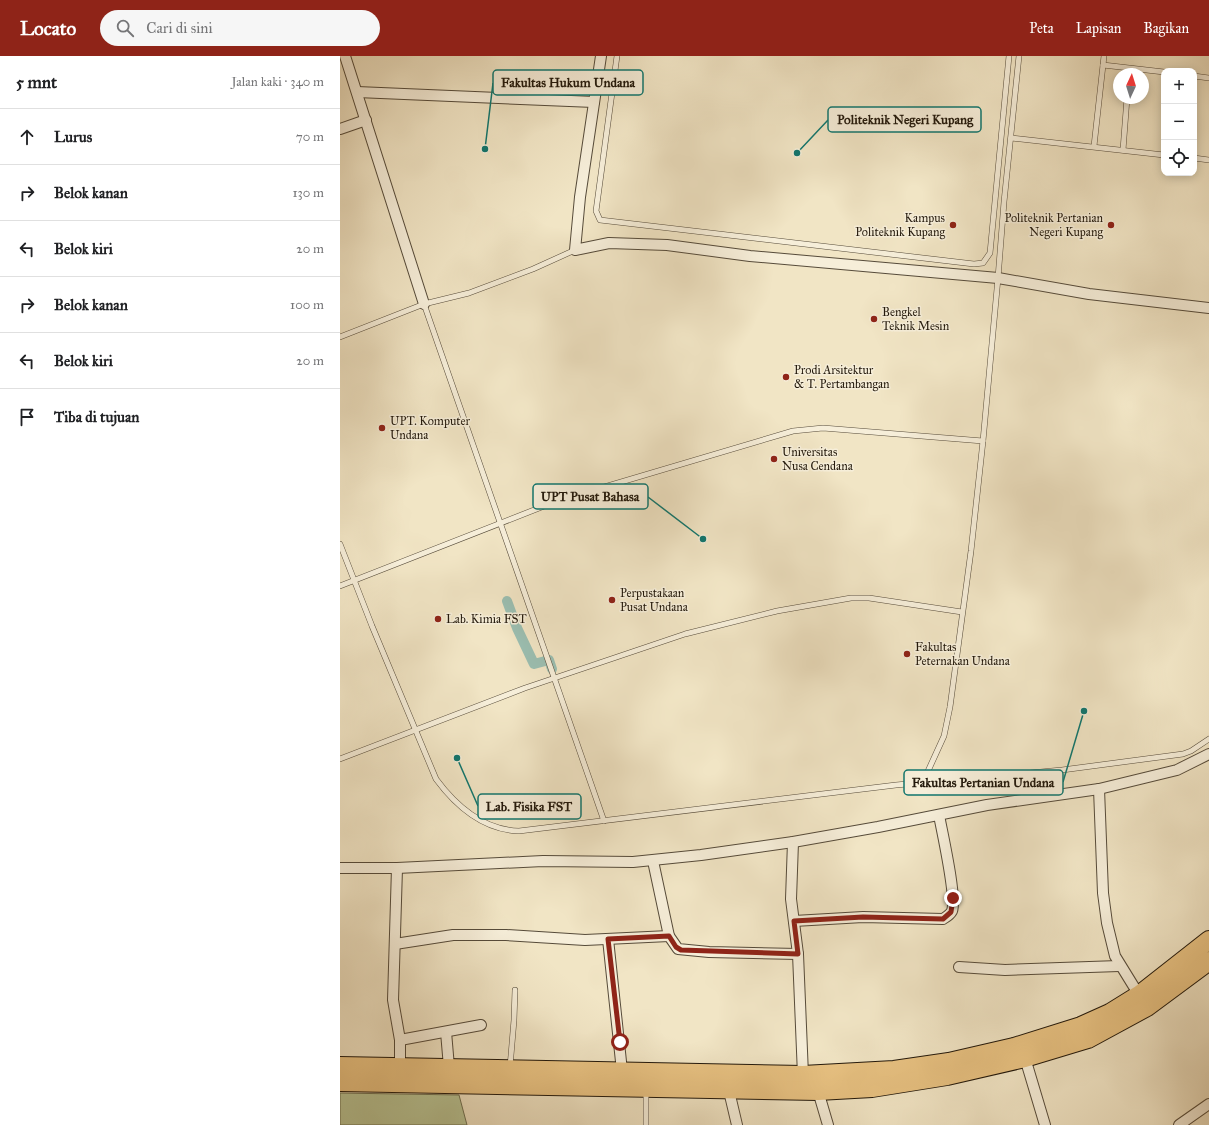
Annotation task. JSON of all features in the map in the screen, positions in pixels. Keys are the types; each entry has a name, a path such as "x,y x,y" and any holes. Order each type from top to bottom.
{"highway":[{"path":"340,1082 646,1088 669,1080 894,1070 949,1062 1014,1047 1081,1026 1110,1013 1139,995 1209,940"},
{"path":"340,1066 622,1071 729,1091 818,1091 872,1088 947,1076 1025,1058 1088,1039 1147,1007 1206,967"}],"street":[{"path":"345,56 424,304"},
{"path":"601,56 580,197 575,250 609,243 667,245 750,256 998,278 1089,294 1209,308"},
{"path":"357,92 594,102"},
{"path":"340,129 366,120"},
{"path":"340,868 397,868 543,861 653,861 793,842 987,805 1099,789 1177,770 1195,763 1209,754"},
{"path":"1099,789 1103,893 1111,946 1120,966 1139,995"},
{"path":"794,921 863,917 943,919 951,912 953,898 939,815"},
{"path":"793,842 791,899 798,954 803,1075"},
{"path":"653,861 669,936 676,947 681,950 798,954"},
{"path":"397,868 393,1000 400,1040 400,1067"},
{"path":"395,944 453,935 506,934 586,940 669,936"},
{"path":"608,939 622,1071"},
{"path":"959,966 1005,970 1120,966"},
{"path":"400,1040 481,1025"},
{"path":"446,1032 449,1067"},
{"path":"1025,1058 1045,1125"},
{"path":"729,1091 737,1125"},
{"path":"818,1091 828,1125"},
{"path":"1182,1124 1209,1104"}],"lane":[{"path":"617,56 596,211 600,220 974,264 983,263 990,253 1009,56"},
{"path":"922,782 944,736 950,707 971,551 983,441 1004,202 1019,56"},
{"path":"1094,146 1104,56"},
{"path":"1103,65 1116,68"},
{"path":"1149,72 1161,72"},
{"path":"1197,76 1209,78"},
{"path":"1123,150 1126,104"},
{"path":"1011,138 1161,155"},
{"path":"1197,158 1209,160"},
{"path":"340,338 424,304 469,293 533,269 575,250"},
{"path":"424,304 556,679 604,821"},
{"path":"340,586 557,501 793,431 823,428 983,441"},
{"path":"340,544 353,580 436,779 446,793 473,816 499,829 519,831 922,782 1055,771 1170,756 1191,751 1209,739"},
{"path":"340,759 525,688 556,679 685,634 777,611 851,598 869,598 893,600 962,612"},
{"path":"510,1068 515,990"},
{"path":"646,1088 646,1125"}],"green space":[{"path":"340,1093 459,1095 467,1125 340,1125"}],"waterway":[{"path":"507,601 517,628 534,664 549,660 552,669"}],"place":[{"name":"Fakultas Hukum Undana","path":"485,149"},
{"name":"Politeknik Negeri Kupang","path":"797,153"},
{"name":"Kampus Politeknik Kupang","path":"953,225"},
{"name":"Politeknik Pertanian Negeri Kupang","path":"1111,225"},
{"name":"Bengkel Teknik Mesin","path":"874,319"},
{"name":"Prodi Arsitektur & T. Pertambangan","path":"786,377"},
{"name":"UPT. Komputer Undana","path":"382,428"},
{"name":"Universitas Nusa Cendana","path":"774,459"},
{"name":"UPT Pusat Bahasa","path":"703,539"},
{"name":"Perpustakaan Pusat Undana","path":"612,600"},
{"name":"Lab. Kimia FST","path":"438,619"},
{"name":"Fakultas Peternakan Undana","path":"907,654"},
{"name":"Fakultas Pertanian Undana","path":"1084,711"},
{"name":"Lab. Fisika FST","path":"457,758"}],"route":[{"path":"620,1042 608,939 669,936 672,943 681,950 798,954 794,921 863,917 943,919 951,912 953,898"}]}
